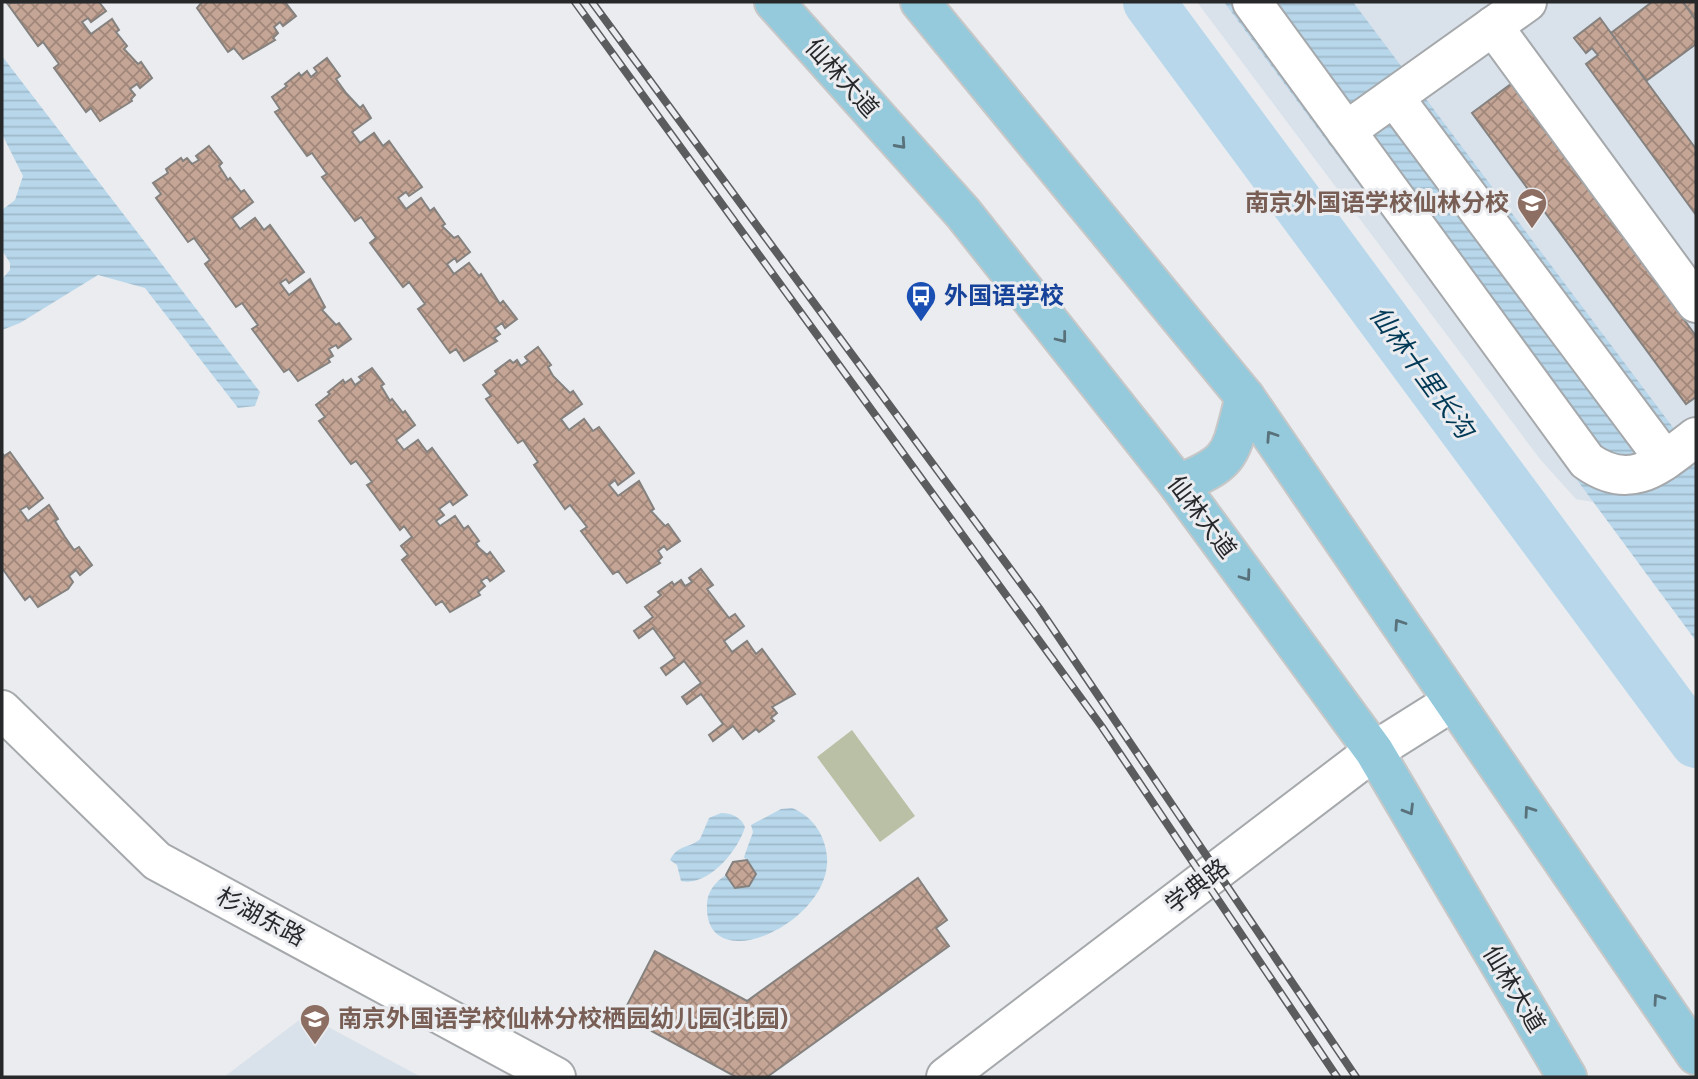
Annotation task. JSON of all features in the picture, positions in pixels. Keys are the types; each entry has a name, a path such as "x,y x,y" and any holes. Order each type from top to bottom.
{"main road":[{"name":"仙林大道","path":"774,2 963,213 1178,484 1374,751 1567,1077"},
{"path":"920,2 1245,397 1696,1055"},
{"path":"1178,484 1214,470 1228,454 1245,397"}],"street":[{"path":"1252,2 1587,461 1612,475 1625,476 1652,469 1696,438"},
{"path":"1346,131 1527,2"},
{"path":"1493,26 1690,282"},
{"path":"1394,97 1665,460"},
{"name":"学典路","path":"946,1077 1374,751 1452,702"},
{"name":"杉湖东路","path":"2,710 157,861 556,1077"}],"shaded area":[{"name":"南京外国语学校仙林分校","path":"1197,2 1696,2 1696,459 1616,506 1576,499 1540,459"},
{"name":"南京外国语学校仙林分校栖园幼儿园(北园)","path":"306,1015 421,1077 224,1077"}],"green space":[{"path":"852,730 915,816 880,842 817,757"}],"water":[{"path":"1224,2 1353,2 1696,458 1696,641"},
{"path":"2,56 260,392 255,406 238,408 145,288 98,275 20,323 2,330 2,279 10,270 10,263 2,250 2,210 15,200 23,176 2,134"},
{"path":"792,808 811,821 824,841 827,857 823,881 810,903 790,921 768,934 745,941 725,939 712,927 707,905 710,892 726,875 735,888 748,886 756,874 744,857 753,832 751,825 781,809"},
{"path":"721,813 735,816 745,827 736,846 711,873 691,881 681,881 677,865 670,860 677,851 700,839 709,818"}],"building":[{"path":"99,2 106,11 91,22 88,18 82,22 91,34 112,19 119,30 116,32 127,46 124,49 138,64 141,62 152,78 140,88 137,84 130,89 135,95 132,101 100,121 91,108 86,112 54,68 59,64 43,42 38,46 7,3"},
{"path":"202,2 285,2 296,16 283,26 280,22 274,27 278,33 273,38 275,40 243,59 234,48 228,52 197,8"},
{"path":"1652,2 1683,2 1696,20 1696,44 1646,81 1611,33"},
{"path":"1683,2 1696,2 1696,20"},
{"path":"1600,18 1696,149 1696,215 1586,64 1598,55 1592,48 1586,53 1574,38"},
{"path":"327,58 340,76 336,79 346,93 360,108 363,105 371,118 352,132 360,143 374,133 383,146 389,141 422,187 409,196 406,192 398,198 406,209 421,198 430,211 434,208 445,224 442,226 454,238 458,236 470,252 457,262 455,258 447,264 454,274 469,263 479,276 481,274 500,304 503,301 517,319 505,328 502,323 495,328 500,334 494,338 497,341 464,361 456,349 450,353 418,309 425,304 409,282 403,287 370,243 376,238 361,217 355,221 322,177 327,174 312,153 307,156 275,112 280,109 272,97 299,73 301,76 307,71 311,77 317,72 314,68"},
{"path":"1511,84 1696,336 1696,397 1686,404 1472,113"},
{"path":"209,146 222,163 219,166 228,180 230,178 241,192 244,190 253,202 232,218 240,229 255,218 264,230 270,225 304,272 289,283 286,279 280,283 289,295 310,279 325,307 322,310 336,325 339,323 351,339 338,348 336,345 329,349 333,356 328,359 330,362 298,381 289,369 284,372 252,329 258,325 242,303 236,307 205,264 210,260 194,238 188,242 156,198 161,194 153,183 168,173 166,169 181,158 183,161 187,158 192,164 199,160 196,156"},
{"path":"538,347 551,365 548,367 553,376 570,393 573,391 582,404 561,419 569,430 584,419 593,431 599,427 634,473 618,485 615,480 609,485 618,496 639,481 654,509 651,511 665,526 668,524 680,541 667,550 664,546 658,551 662,557 658,561 660,563 627,583 618,571 613,574 581,531 587,527 570,505 565,509 534,465 538,462 523,440 518,443 486,399 491,396 483,385 497,374 495,371 510,360 513,363 517,360 521,366 528,361 525,357"},
{"path":"372,368 384,384 381,386 390,401 392,399 403,413 405,411 415,425 396,440 404,450 418,440 427,452 432,448 467,495 453,505 450,501 439,509 444,515 436,521 440,526 455,516 464,529 468,526 479,541 476,543 478,547 487,555 490,552 504,571 490,581 487,577 481,581 485,586 478,592 480,595 450,612 442,601 436,605 402,560 408,555 401,546 412,537 404,526 400,530 367,485 372,482 356,461 351,464 319,421 325,417 316,405 330,394 328,392 343,380 345,383 351,379 355,385 362,380 359,377"},
{"path":"10,452 43,498 29,509 27,506 20,510 28,521 49,505 58,519 55,521 74,550 79,547 92,565 80,575 76,570 69,576 73,582 68,589 38,607 30,596 25,600 2,568 2,453 4,456"},
{"path":"701,569 713,585 707,589 729,618 735,614 744,626 724,641 732,652 747,641 756,654 762,649 795,694 772,707 777,713 771,718 774,721 759,732 756,729 743,739 733,726 713,741 709,735 723,724 701,694 687,704 682,697 701,683 684,661 666,675 661,668 675,658 653,628 639,638 634,631 653,617 645,607 661,595 658,592 672,582 674,585 681,580 685,586 692,582 689,578"},
{"path":"747,860 756,874 749,886 735,888 726,875 733,862"},
{"path":"918,878 947,920 936,928 949,946 767,1077 736,1077 622,1015 655,951 747,1001"}],"waterway":[{"name":"仙林十里长沟","path":"1149,2 1696,742"}],"railway":[{"path":"575,2 1102,727 1337,1077"},
{"path":"592,2 1039,608 1356,1077"}],"place":[{"name":"南京外国语学校仙林分校","path":"1532,230"},
{"name":"外国语学校","path":"921,323"},
{"name":"南京外国语学校仙林分校栖园幼儿园(北园)","path":"315,1046"}]}
